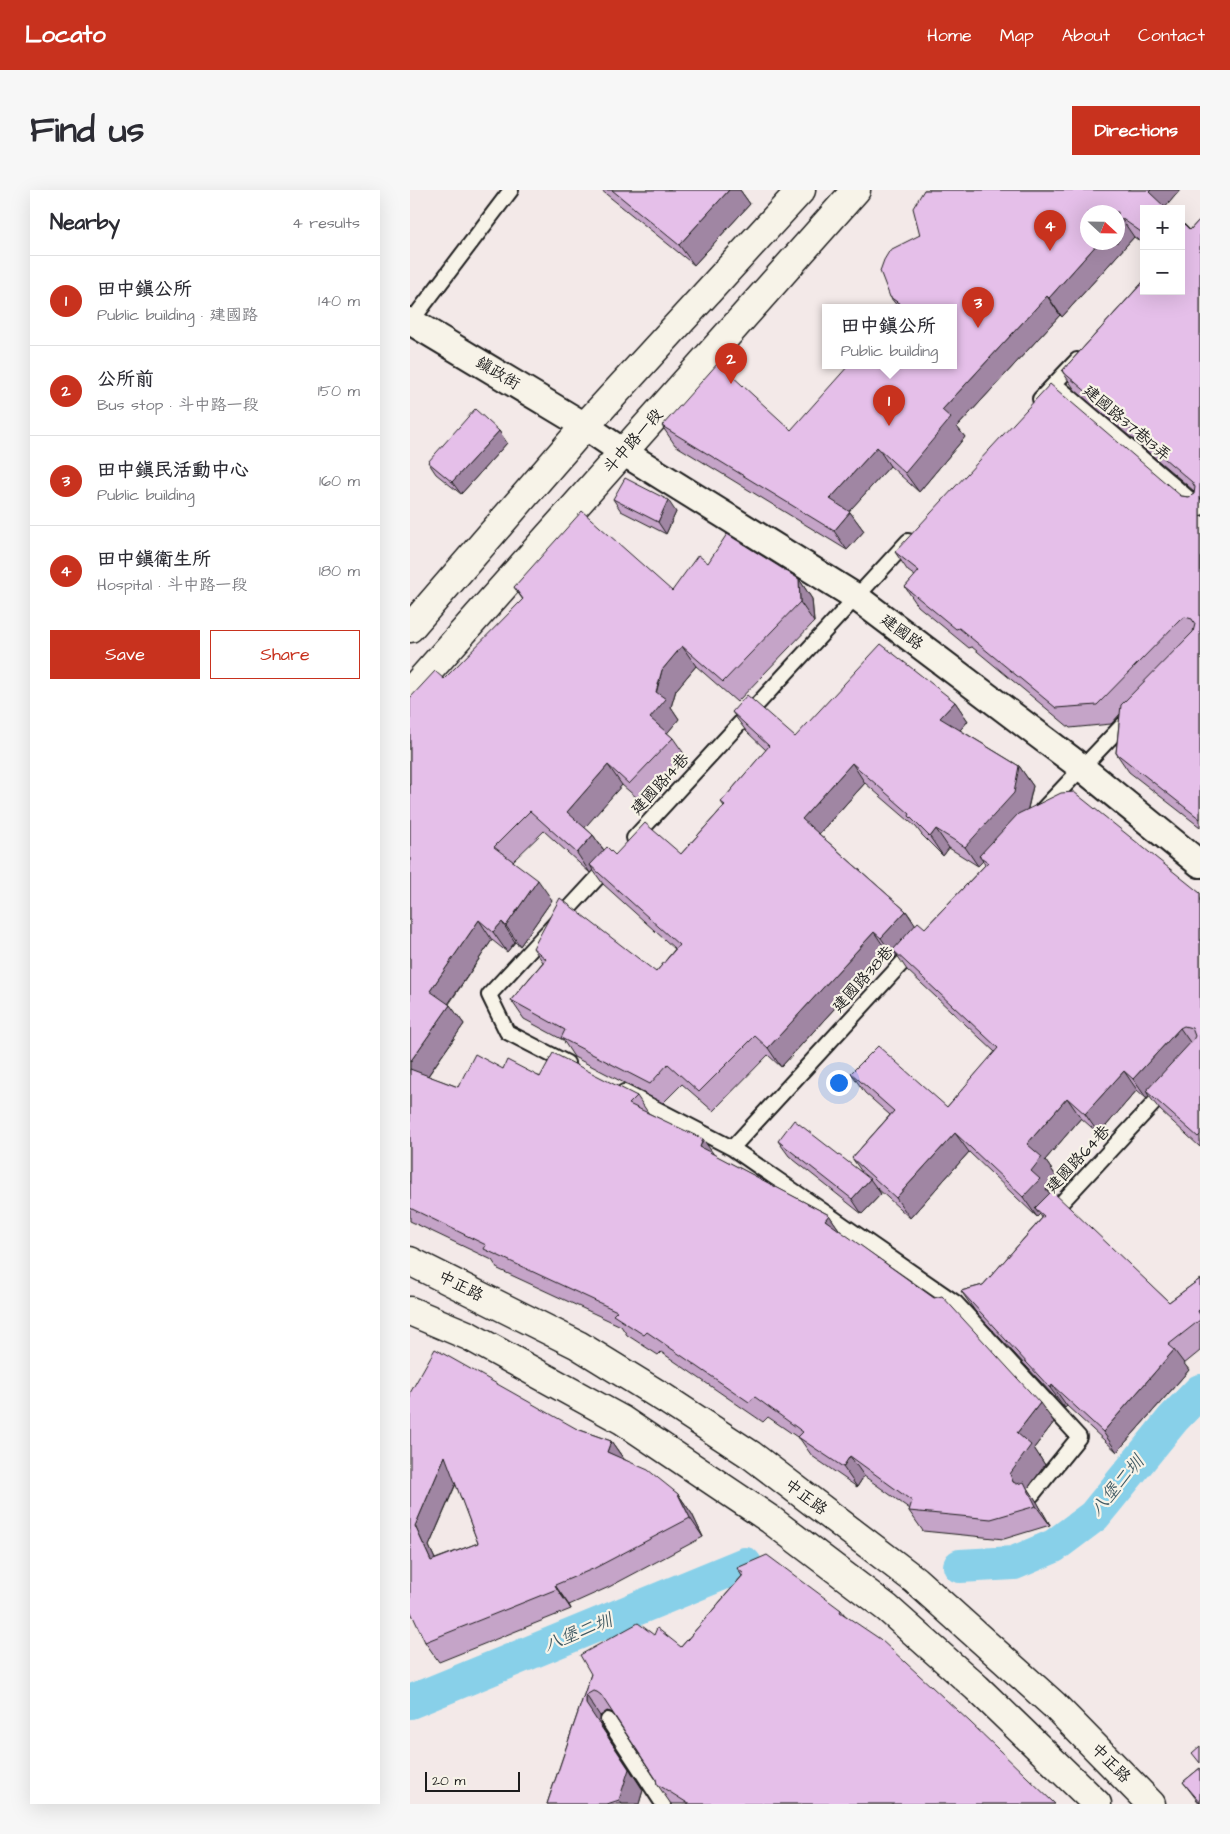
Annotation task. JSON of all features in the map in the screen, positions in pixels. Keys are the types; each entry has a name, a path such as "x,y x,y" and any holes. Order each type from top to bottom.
{"street":[{"path":"410,628 585,426 801,190"},
{"name":"斗中路一段","path":"410,692 856,190"},
{"name":"鎮政街","path":"410,322 585,426"},
{"name":"建國路","path":"585,426 623,452 856,597 1081,767 1200,864"},
{"name":"中正路","path":"410,1261 578,1345 751,1455 915,1580 1054,1706 1151,1804"},
{"path":"410,1311 469,1336 622,1420 771,1520 887,1608 970,1682 1096,1804"},
{"path":"847,1578 872,1546"}],"lane":[{"path":"410,322 511,190"},
{"path":"1028,412 1086,350"},
{"name":"建國路37巷13弄","path":"1055,384 1200,508"},
{"name":"建國路14巷","path":"576,1068 507,1032 489,995 916,533"},
{"path":"1034,818 1140,706"},
{"name":"建國路38巷","path":"732,1148 920,943"},
{"name":"建國路64巷","path":"1044,1222 1175,1081"},
{"path":"611,1086 732,1148 956,1303 1079,1436 1032,1496"},
{"path":"956,1303 970,1295"},
{"path":"608,1720 663,1804"}],"building":[{"path":"612,190 729,190 679,245"},
{"path":"924,190 1151,190 1149,192 1163,205 1140,205 1140,231 1125,221 1125,205 1080,205 1080,250 1092,250 1049,298 1047,296 942,410 951,418 905,473 877,447 830,499 850,512 834,531 662,426 718,363 791,430 845,369 957,369 957,304 900,304 890,297 880,271 890,250 920,235 913,208"},
{"path":"1200,219 1200,819 1116,753 1121,705 1193,632 1195,624 1192,619 1185,617 1180,620 1097,705 1056,708 959,628 956,629 905,587 919,571 895,552 1050,384 1181,496 1189,497 1194,494 1195,487 1192,482 1062,371 1140,285 1140,295 1185,295 1185,225 1190,230"},
{"path":"475,409 499,431 452,482 428,462"},
{"path":"625,478 668,500 658,522 613,499"},
{"path":"582,511 672,591 698,555 708,563 727,534 799,579 800,602 723,682 682,646 662,670 656,692 666,699 650,718 673,738 629,784 608,765 567,812 593,835 577,853 530,811 494,847 538,880 506,926 502,922 493,932 479,920 430,991 450,1005 410,1062 410,698 435,671 444,679 523,599 514,587"},
{"path":"881,644 955,702 940,718 1019,766 1014,793 965,847 936,829 930,837 909,816 910,814 852,763 802,819 906,911 881,938 874,932 768,1048 755,1036 699,1092 668,1064 650,1084 561,1038 565,1030 511,1000 546,959 533,948 560,898 656,972 679,945 590,865 607,847 615,855 645,823 681,854 725,805 721,802 769,746 732,712 747,695 795,737"},
{"path":"1074,792 1200,893 1200,1135 1198,1137 1146,1091 1193,1040 1195,1036 1192,1028 1184,1026 1133,1079 1124,1071 1085,1114 1067,1098 1027,1144 1042,1157 1031,1171 1040,1179 1023,1197 955,1133 896,1198 852,1158 894,1111 851,1073 878,1046 947,1107 998,1048 893,950 918,922 925,928 988,862 979,856 1018,814 1061,793"},
{"path":"553,1053 637,1096 629,1104 703,1139 700,1147 829,1215 825,1220 934,1298 942,1296 1040,1403 1017,1433 1031,1445 1010,1474 1013,1482 1017,1484 1024,1482 1036,1506 991,1519 909,1511 912,1501 850,1456 843,1467 798,1437 803,1432 755,1397 749,1402 647,1332 644,1335 613,1315 617,1311 484,1249 486,1245 410,1208 410,1069 458,1087 475,1054 503,1069 507,1060 540,1077"},
{"path":"794,1120 870,1179 852,1199 778,1141"},
{"path":"1052,1191 1169,1302 1200,1279 1200,1309 1198,1311 1200,1320 1168,1345 1174,1350 1103,1432 1052,1385 1050,1388 961,1291 983,1285 1044,1216 1035,1208"},
{"path":"435,1349 577,1429 611,1441 607,1452 648,1470 678,1494 690,1518 595,1568 555,1585 557,1589 425,1642 410,1610 410,1393","holes":["445,1456 478,1543 431,1561 415,1526"]},
{"path":"767,1555 841,1610 840,1612 880,1639 1055,1804 689,1804 657,1784 656,1779 601,1695 593,1691 586,1695 586,1704 629,1769 619,1800 607,1804 547,1804 591,1674 580,1655 638,1623 654,1635 657,1628 681,1647 744,1574 737,1568"},
{"path":"1200,1746 1200,1763 1192,1753"},
{"path":"1200,1768 1200,1802 1183,1782"}],"waterway":[{"name":"八堡二圳","path":"960,1566 1014,1563 1054,1546 1094,1516 1173,1419 1200,1391"},
{"name":"八堡二圳","path":"410,1702 745,1564"}],"place":[{"name":"田中鎮衛生所","path":"1050,251"},
{"name":"田中鎮民活動中心","path":"978,328"},
{"name":"公所前","path":"731,384"},
{"name":"田中鎮公所","path":"889,426"}]}
